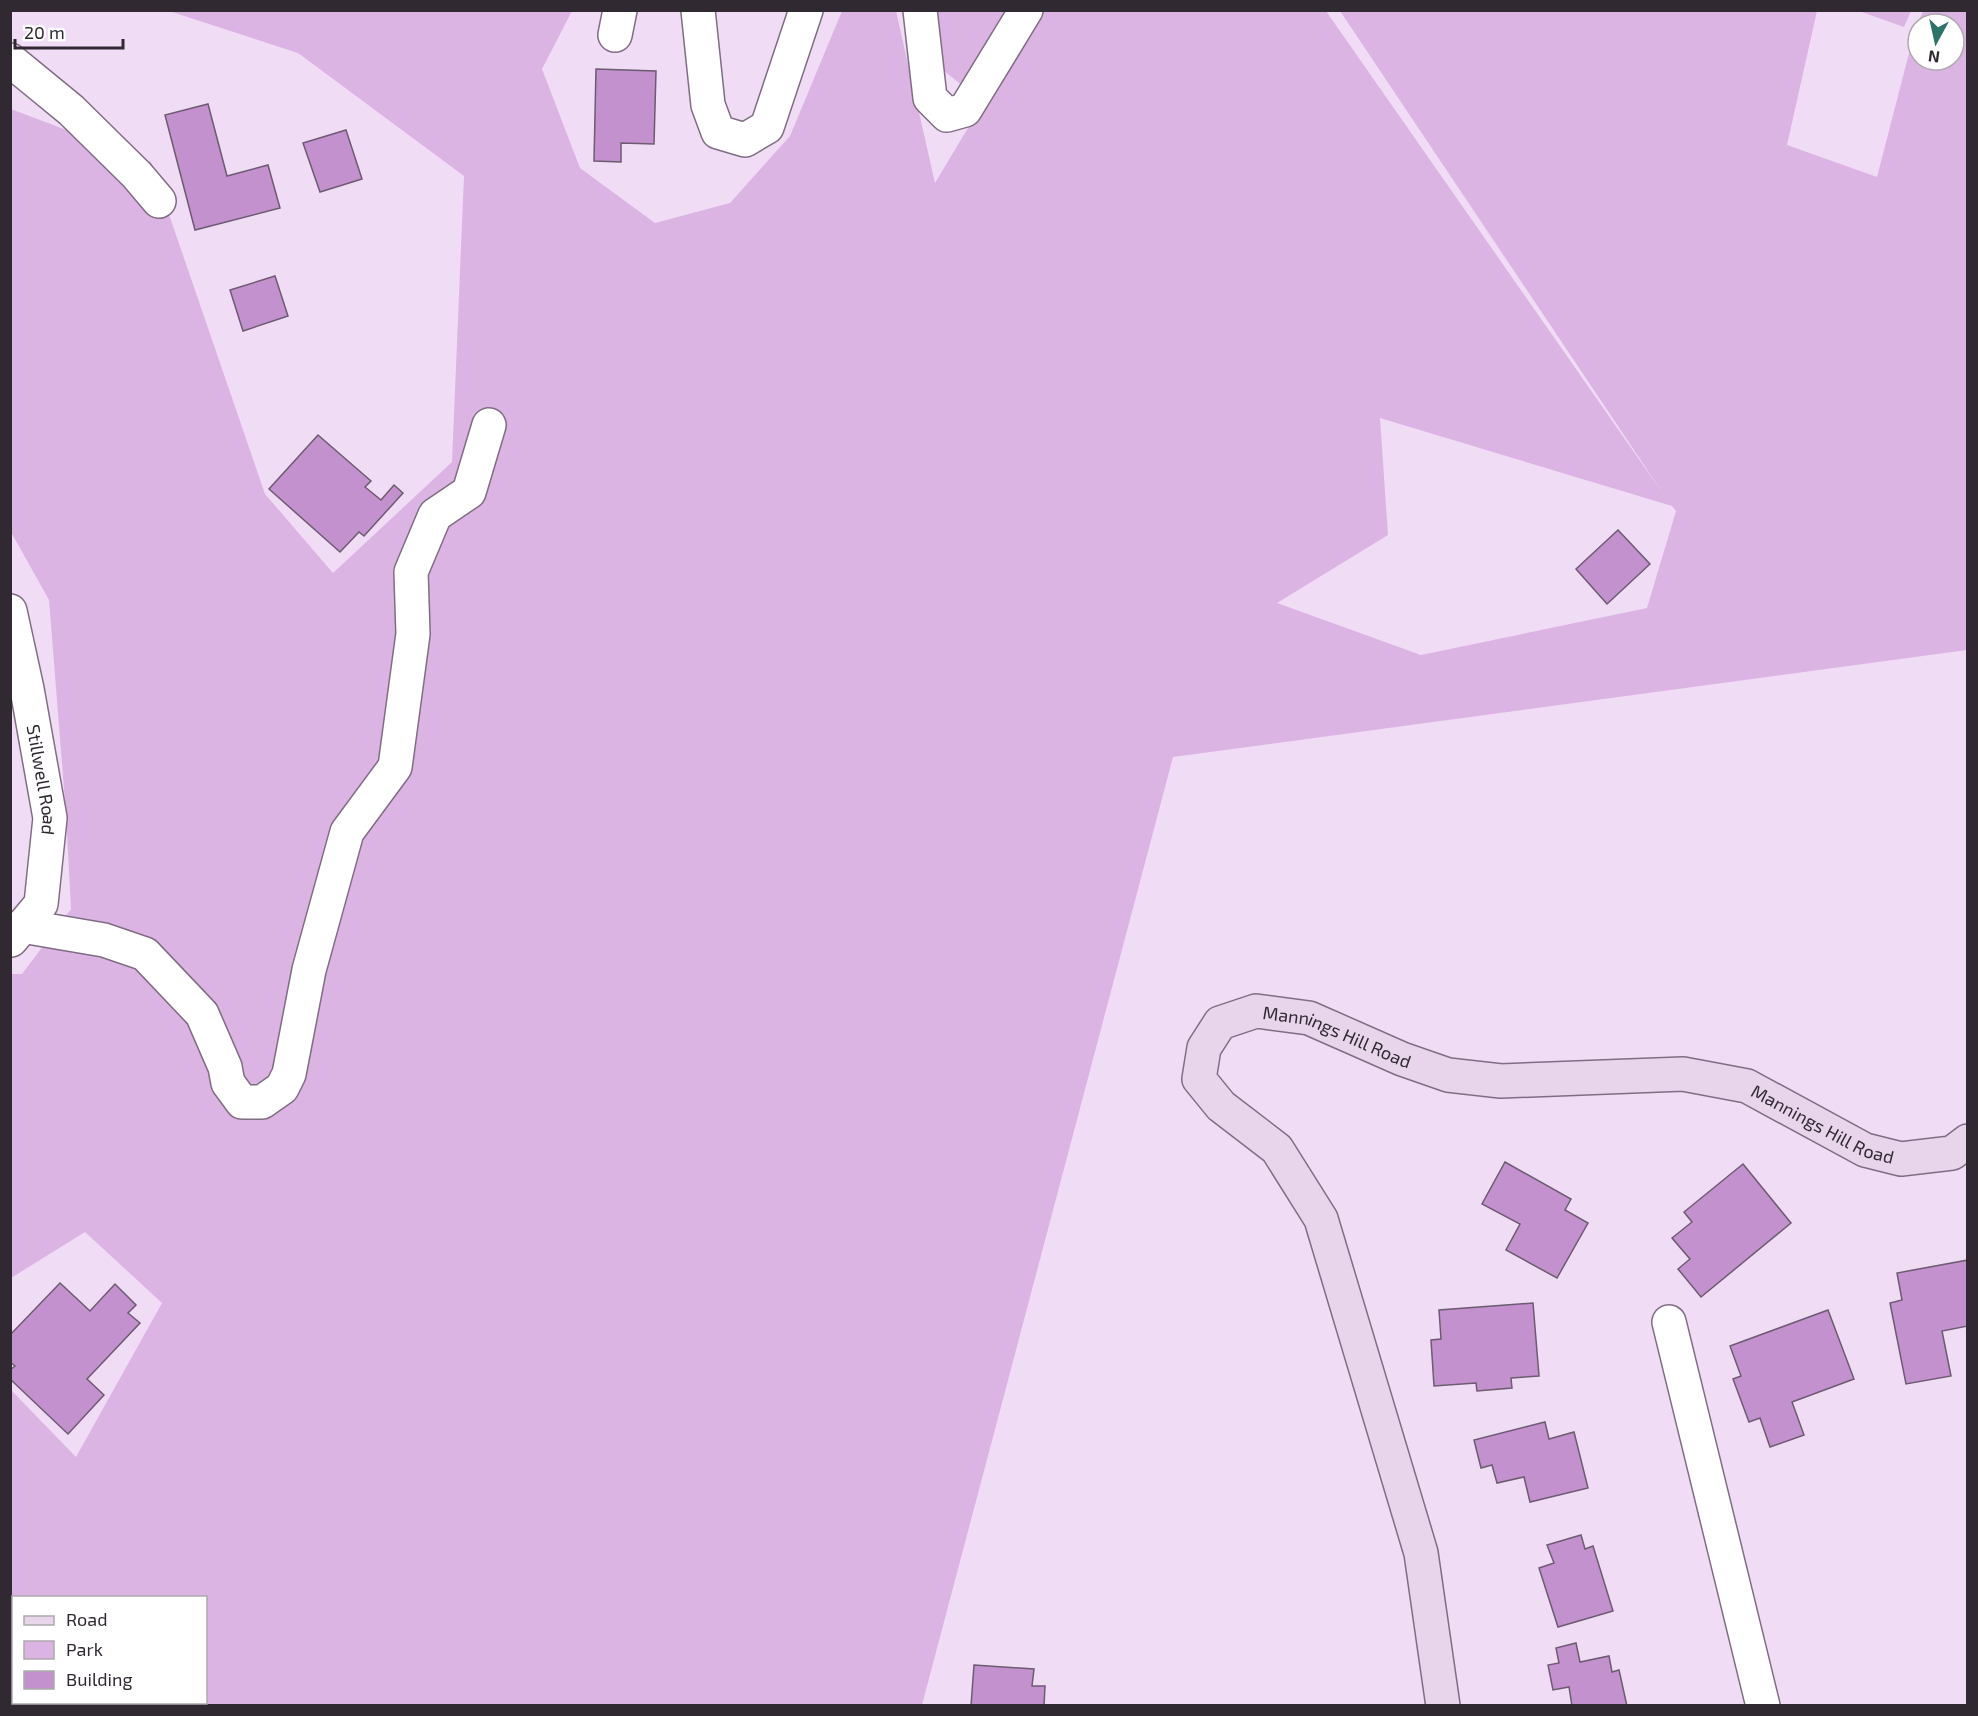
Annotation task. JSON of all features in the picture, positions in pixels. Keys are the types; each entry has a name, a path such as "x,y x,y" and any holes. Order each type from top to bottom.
{"main road":[{"name":"Mannings Hill Road","path":"1443,1706 1421,1552 1321,1219 1277,1149 1221,1106 1199,1079 1204,1048 1220,1023 1256,1011 1309,1018 1402,1059 1448,1075 1501,1081 1683,1074 1747,1086 1865,1150 1901,1159 1952,1152 1968,1141"}],"street":[{"path":"698,10 708,105 718,132 745,140 767,127 806,10"},
{"path":"920,10 930,98 947,115 965,110 1026,10"},
{"path":"10,60 71,110 137,175 159,201"},
{"path":"16,933 104,940 145,954 202,1014 225,1067 228,1083 242,1102 262,1102 282,1088 289,1074 309,970 347,832 395,767 412,634 411,572 435,515 469,492 489,425"},
{"name":"Stillwell Road","path":"10,611 27,689 50,818 41,904 16,933"},
{"path":"1669,1322 1763,1706"}],"green space":[{"path":"169,11 572,11 542,69 580,168 655,223 730,203 790,136 842,11 896,11 935,183 1038,11 1326,11 1664,495 1340,11 1817,11 1787,145 1877,177 1906,65 1906,72 1966,72 1966,12 1923,11 1967,11 1967,650 1173,757 922,1705 11,1705 11,1390 76,1457 162,1303 85,1232 11,1278 11,974 22,974 71,909 49,600 11,532 11,109 151,162 265,494 333,573 452,462 464,176 298,53","holes":["1380,418 1672,506 1676,511 1647,608 1421,655 1277,603 1388,535"]},
{"path":"938,11 1008,11 964,87 943,70"},
{"path":"1859,11 1911,11 1906,12 1904,27"}],"building":[{"path":"596,69 656,71 654,144 621,143 621,162 594,161"},
{"path":"208,104 227,176 268,165 280,208 195,230 165,115"},
{"path":"346,130 362,179 320,192 303,143"},
{"path":"275,276 288,316 243,331 230,290"},
{"path":"318,435 371,481 365,487 381,500 394,485 403,493 364,536 359,532 340,552 269,489"},
{"path":"1618,530 1650,564 1607,604 1576,569"},
{"path":"1505,1162 1571,1199 1565,1210 1588,1223 1557,1278 1506,1250 1520,1224 1482,1204"},
{"path":"1743,1164 1791,1223 1701,1297 1678,1269 1690,1259 1672,1238 1692,1222 1684,1212"},
{"path":"1968,1260 1968,1326 1942,1331 1951,1376 1906,1384 1890,1303 1902,1300 1897,1273"},
{"path":"60,1283 90,1311 115,1284 136,1305 128,1313 140,1323 87,1379 104,1395 68,1434 10,1379 10,1370 15,1366 10,1362 10,1335"},
{"path":"1533,1303 1539,1376 1511,1378 1512,1388 1477,1391 1476,1383 1434,1386 1431,1340 1441,1339 1439,1310"},
{"path":"1828,1310 1854,1379 1792,1402 1804,1435 1770,1447 1760,1418 1749,1422 1733,1379 1741,1376 1730,1346"},
{"path":"1545,1422 1549,1439 1574,1432 1588,1488 1530,1502 1524,1477 1497,1483 1492,1465 1481,1468 1474,1440"},
{"path":"1581,1535 1585,1549 1593,1546 1613,1611 1558,1627 1539,1568 1554,1563 1547,1545"},
{"path":"1576,1643 1580,1662 1609,1656 1612,1672 1619,1670 1627,1706 1572,1706 1569,1687 1553,1690 1548,1665 1559,1663 1556,1648"},
{"path":"974,1665 1034,1669 1032,1686 1045,1686 1044,1706 971,1706"}]}
